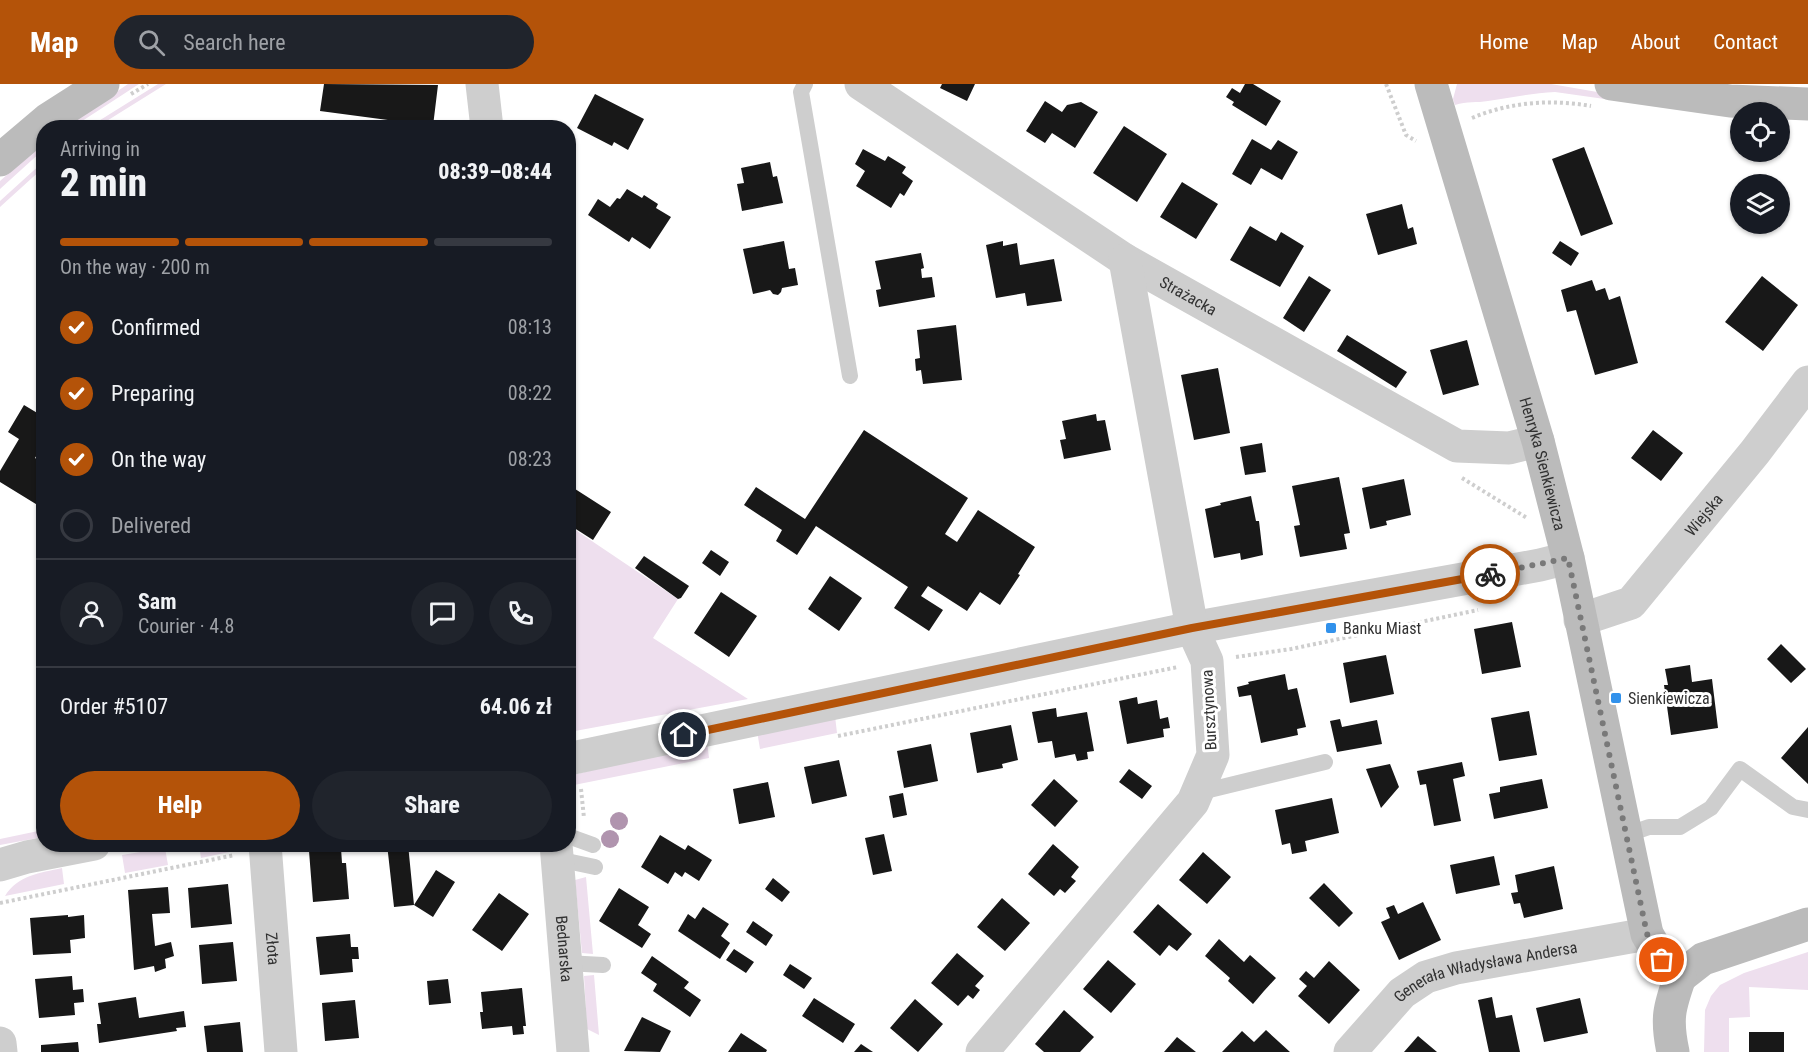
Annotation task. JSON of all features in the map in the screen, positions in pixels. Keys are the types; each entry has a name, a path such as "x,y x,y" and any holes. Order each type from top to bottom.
{"street":[{"path":"47,120 103,84"},
{"path":"482,84 486,120"},
{"name":"Strażacka","path":"861,84 1125,260 1457,446 1509,448 1538,441"},
{"name":"Henryka Sienkiewicza","path":"1431,84 1538,441 1568,558 1647,934 1662,960 1680,977"},
{"path":"1611,84 1730,101 1808,105"},
{"path":"1757,84 1808,97"},
{"path":"0,160 36,129"},
{"name":"Bursztynowa","path":"982,1052 1193,802 1213,755 1207,661 1192,628 1125,260"},
{"name":"Wiejska","path":"1580,620 1631,603 1755,452 1808,382"},
{"path":"576,774 1192,628 1568,558"},
{"path":"0,865 52,852"},
{"name":"Złota","path":"265,852 280,1052"},
{"name":"Bednarska","path":"561,852 573,1052"},
{"path":"1673,1052 1668,1029 1671,1004 1680,977 1703,959 1808,924"},
{"name":"Generała Władysława Andersa","path":"1350,1052 1402,993 1426,977 1456,968 1647,934"},
{"path":"0,1043 1,1052"}],"lane":[{"path":"805,84 801,92 850,376"},
{"path":"1197,793 1325,762"},
{"path":"1626,835 1648,828 1680,827 1711,808 1740,769 1793,807 1808,810"},
{"path":"576,846 593,845"},
{"path":"570,852 595,867"},
{"path":"566,963 603,965"}],"path":[{"path":"1386,84 1406,135 1414,141 1420,141"},
{"path":"836,737 1207,661 1291,649 1488,608"},
{"path":"576,777 592,786"},
{"path":"0,903 241,852"}],"shaded area":[{"path":"128,84 139,84 84,120 75,120"},
{"path":"158,84 166,84 108,120 100,120"},
{"path":"1457,84 1551,84 1725,116 1555,92 1455,105 1453,99"},
{"path":"36,149 36,156 0,189 0,181"},
{"path":"36,168 36,174 0,207 0,201"},
{"path":"576,530 678,599 653,638 748,699 576,731"},
{"path":"835,716 837,733 760,749 757,731"},
{"path":"707,741 709,758 576,785 576,774"},
{"path":"36,831 36,838 0,845 0,839"},
{"path":"166,852 168,865 125,873 122,855"},
{"path":"200,852 229,852 201,858"},
{"path":"62,868 64,884 5,896 16,883 23,879"},
{"path":"586,877 593,954 582,953 575,880"},
{"path":"1808,952 1808,990 1749,987 1750,1017 1729,1018 1729,1052 1704,1052 1705,1010 1711,996 1720,985 1744,973"},
{"path":"594,975 599,1035 587,1029 584,976"}],"building":[{"path":"324,84 438,85 434,120 388,120 320,111"},
{"path":"942,84 975,84 967,101 940,88"},
{"path":"1245,84 1253,84 1281,101 1266,126 1232,105 1234,102 1226,97 1232,88 1240,93"},
{"path":"595,94 644,119 628,150 614,142 612,146 577,128"},
{"path":"1045,101 1062,112 1067,105 1081,102 1098,112 1075,148 1052,133 1045,143 1026,131"},
{"path":"1124,126 1167,154 1137,202 1093,173"},
{"path":"1252,139 1271,150 1278,140 1298,152 1282,180 1261,168 1251,185 1232,174"},
{"path":"1584,147 1613,224 1581,236 1552,159"},
{"path":"863,149 885,161 888,156 906,167 902,173 913,181 904,196 900,193 891,208 856,186 865,171 855,164"},
{"path":"770,162 773,177 777,176 783,203 742,211 737,184 744,183 741,168"},
{"path":"1182,182 1218,204 1196,239 1160,217"},
{"path":"627,189 642,198 644,195 658,204 656,208 671,217 650,249 632,237 629,242 588,215 598,199 610,207"},
{"path":"1402,204 1408,229 1413,227 1417,244 1378,255 1366,214"},
{"path":"1250,226 1276,241 1281,232 1304,246 1280,287 1230,260"},
{"path":"784,241 789,269 795,268 798,285 782,288 778,295 773,294 770,290 753,294 743,249"},
{"path":"1003,241 1003,246 1017,243 1020,265 1054,259 1062,301 1027,306 1025,293 996,298 986,245"},
{"path":"1560,241 1579,253 1571,266 1552,253"},
{"path":"921,253 924,268 921,269 922,278 932,277 935,297 879,307 876,290 881,289 875,261"},
{"path":"1309,276 1331,290 1304,332 1283,318"},
{"path":"1762,276 1798,305 1763,351 1725,322"},
{"path":"1592,280 1596,291 1605,288 1609,300 1620,296 1638,363 1595,375 1576,310 1567,312 1561,290"},
{"path":"956,325 962,380 923,384 921,370 916,371 915,359 920,358 917,330"},
{"path":"1347,335 1407,372 1396,388 1337,351"},
{"path":"1467,340 1479,385 1443,395 1430,350"},
{"path":"1218,368 1230,433 1194,440 1181,375"},
{"path":"24,405 36,412 36,504 0,482 0,471 19,439 8,432"},
{"path":"1096,414 1097,421 1105,420 1111,450 1064,459 1060,440 1066,439 1062,421"},
{"path":"864,430 968,498 945,534 957,542 978,510 1035,547 1000,605 980,592 967,611 928,586 921,596 943,610 929,631 894,608 908,587 816,526 797,555 776,541 782,530 744,505 756,487 805,519"},
{"path":"1653,430 1683,453 1661,481 1631,458"},
{"path":"1262,443 1266,472 1245,475 1240,447"},
{"path":"1339,477 1350,533 1344,534 1347,549 1300,557 1294,526 1300,525 1292,486"},
{"path":"1404,479 1411,515 1386,521 1387,525 1370,529 1362,488"},
{"path":"576,490 611,512 593,540 576,529"},
{"path":"1251,496 1256,521 1259,521 1263,555 1241,560 1240,553 1214,558 1205,509"},
{"path":"711,550 729,562 720,576 702,563"},
{"path":"644,556 689,586 681,598 678,599 635,568"},
{"path":"830,576 862,598 839,631 808,609"},
{"path":"721,592 757,616 729,657 694,633"},
{"path":"1512,622 1521,667 1482,674 1474,629"},
{"path":"1781,644 1806,669 1791,683 1767,659"},
{"path":"1386,655 1394,694 1350,703 1343,663"},
{"path":"1690,665 1692,682 1712,679 1718,728 1671,735 1664,685 1668,685 1665,669"},
{"path":"1285,674 1288,690 1297,688 1306,727 1297,729 1298,735 1261,743 1251,695 1239,697 1237,687 1249,684 1248,682"},
{"path":"1137,697 1138,704 1157,700 1160,719 1168,717 1170,728 1163,729 1164,737 1127,744 1119,701"},
{"path":"1056,708 1057,717 1087,712 1094,751 1087,752 1088,759 1077,761 1075,754 1055,758 1052,741 1038,743 1032,712"},
{"path":"1529,711 1537,755 1499,761 1491,718"},
{"path":"1340,719 1342,727 1377,720 1382,744 1337,752 1330,721"},
{"path":"1011,725 1018,760 1002,764 1003,768 977,773 970,733"},
{"path":"1808,727 1808,784 1781,758"},
{"path":"931,744 938,781 904,788 897,751"},
{"path":"839,760 847,796 812,804 804,767"},
{"path":"1462,762 1465,776 1453,779 1461,821 1434,826 1426,784 1420,785 1417,771"},
{"path":"1390,764 1399,787 1381,808 1366,769"},
{"path":"1129,769 1152,786 1142,799 1119,782"},
{"path":"1054,779 1078,801 1055,827 1031,805"},
{"path":"1542,779 1548,808 1494,819 1489,794 1500,792 1500,787"},
{"path":"768,782 775,817 739,824 733,789"},
{"path":"903,793 907,815 893,818 889,796"},
{"path":"1332,798 1339,833 1305,841 1307,851 1292,854 1290,843 1282,845 1275,810"},
{"path":"884,834 892,871 873,875 865,838"},
{"path":"660,835 685,850 688,845 712,860 699,881 685,872 682,877 675,872 668,884 641,867"},
{"path":"1053,844 1079,867 1071,877 1076,881 1065,893 1060,889 1054,896 1028,874"},
{"path":"309,852 341,852 342,863 346,863 349,899 313,902"},
{"path":"388,852 409,852 414,905 394,907"},
{"path":"1203,852 1231,877 1207,904 1179,880"},
{"path":"1494,856 1500,885 1456,894 1450,865"},
{"path":"1554,866 1563,909 1524,918 1520,903 1514,904 1511,893 1518,892 1515,875"},
{"path":"436,870 455,882 433,917 414,905"},
{"path":"773,878 790,892 782,902 765,889"},
{"path":"1324,883 1353,913 1339,927 1309,898"},
{"path":"228,884 232,924 191,928 188,888"},
{"path":"168,887 170,913 152,914 155,946 171,942 174,956 165,959 166,968 155,972 154,966 134,970 128,890"},
{"path":"619,888 649,907 638,925 651,934 642,948 599,921"},
{"path":"499,893 529,914 502,951 472,930"},
{"path":"1002,898 1030,923 1005,951 977,927"},
{"path":"1423,902 1441,940 1399,960 1381,922 1390,918 1386,908 1394,905 1398,914"},
{"path":"1158,904 1192,934 1177,951 1169,945 1160,956 1133,932"},
{"path":"703,907 729,924 721,936 730,943 720,959 678,931 688,914 695,919"},
{"path":"68,915 68,917 84,915 85,938 70,940 71,953 33,955 30,918"},
{"path":"753,921 773,935 766,946 746,932"},
{"path":"350,934 351,947 358,947 359,959 352,959 353,972 320,975 316,937"},
{"path":"1219,939 1244,962 1250,955 1276,978 1253,1004 1228,981 1230,978 1205,956"},
{"path":"233,942 237,981 202,984 199,945"},
{"path":"734,949 754,962 746,973 726,960"},
{"path":"957,953 984,976 975,986 980,990 973,999 968,995 958,1006 931,983"},
{"path":"652,956 689,982 684,988 701,1000 690,1017 653,991 657,984 641,973"},
{"path":"1108,960 1136,984 1111,1013 1083,989"},
{"path":"1329,961 1360,990 1329,1024 1298,996 1307,986 1299,979 1306,971 1314,978"},
{"path":"790,964 812,978 804,989 783,975"},
{"path":"72,976 73,990 83,989 84,1002 74,1003 75,1015 39,1018 35,979"},
{"path":"448,979 451,1003 429,1005 427,981"},
{"path":"522,988 526,1026 523,1026 524,1034 513,1035 512,1026 482,1029 481,992"},
{"path":"136,997 139,1018 184,1011 186,1027 176,1028 177,1031 99,1043 97,1024 101,1024 98,1003"},
{"path":"1492,997 1496,1018 1512,1015 1520,1052 1489,1052 1478,1000"},
{"path":"814,998 855,1024 843,1043 802,1016"},
{"path":"1580,998 1588,1033 1544,1042 1536,1008"},
{"path":"915,999 943,1024 918,1052 890,1028"},
{"path":"355,1000 359,1038 325,1041 322,1003"},
{"path":"1064,1010 1094,1037 1080,1052 1044,1052 1035,1044"},
{"path":"642,1017 671,1031 660,1052 624,1051"},
{"path":"240,1022 243,1052 207,1052 204,1026"},
{"path":"1266,1030 1290,1052 1222,1052 1242,1031 1254,1042"},
{"path":"1749,1032 1784,1032 1784,1052 1749,1052"},
{"path":"741,1033 767,1050 766,1052 728,1052"},
{"path":"1418,1036 1437,1052 1404,1052"},
{"path":"1177,1037 1196,1052 1164,1052"},
{"path":"78,1042 79,1052 41,1052 41,1045"},
{"path":"861,1044 873,1052 854,1052"}],"way so far":[{"path":"1490,574 1568,558 1647,934 1662,960"}],"place":[{"name":"Banku Miast","path":"1331,628"},
{"name":"Sienkiewicza","path":"1616,698"}],"route":[{"path":"684,735 1192,628 1490,574"}]}
